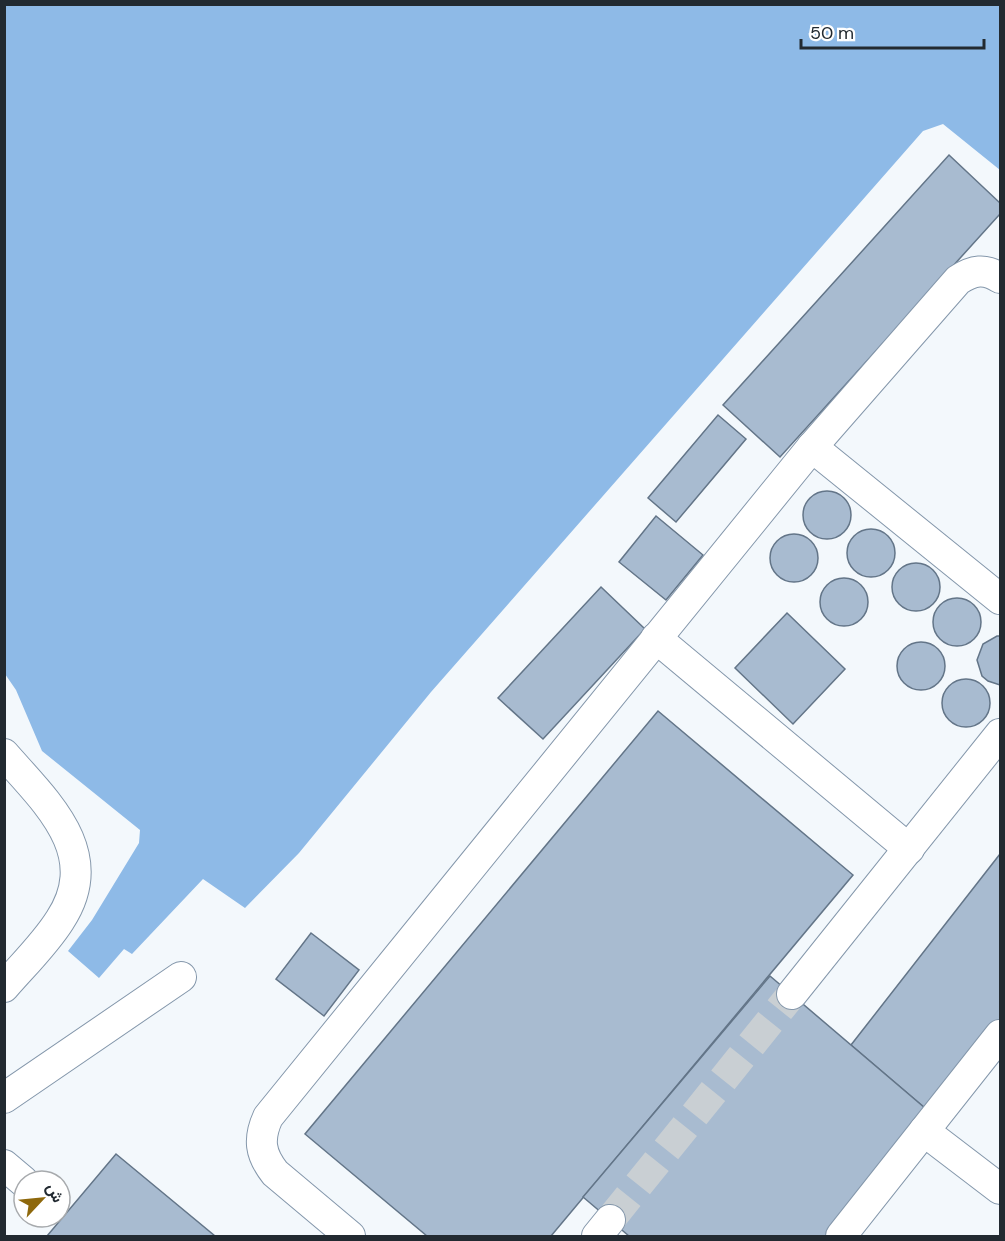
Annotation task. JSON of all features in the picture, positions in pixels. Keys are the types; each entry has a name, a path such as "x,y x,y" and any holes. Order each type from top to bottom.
{"lane":[{"path":"350,1236 274,1173 265,1161 261,1138 268,1117 812,447 958,280 968,273 979,270 991,272 1000,278"},
{"path":"812,447 1000,599"},
{"path":"656,638 909,849"},
{"path":"792,994 1000,734"},
{"path":"4,754 62,822 70,838 75,872 74,889 60,921 4,987"},
{"path":"4,1098 181,977"},
{"path":"842,1236 1000,1035"},
{"path":"924,1131 1000,1189"}],"water":[{"path":"5,4 1000,5 1000,170 943,124 923,131 431,692 299,853 245,908 203,879 132,954 124,949 99,978 68,951 92,920 139,843 140,830 42,751 16,690 5,674"}],"building":[{"path":"949,155 1000,203 1000,214 780,457 723,405"},
{"path":"718,415 746,439 676,522 648,498"},
{"path":"822,491 832,491 847,501 851,515 850,524 841,535 832,539 822,539 807,529 803,520 803,510 813,495"},
{"path":"656,516 703,555 666,600 619,562"},
{"path":"866,529 876,529 891,539 895,553 894,562 885,573 876,577 866,577 851,567 847,558 847,548 857,533"},
{"path":"789,534 799,534 814,544 818,558 817,567 808,578 799,582 789,582 774,572 770,563 770,553 780,538"},
{"path":"911,563 921,563 936,573 940,587 939,596 930,607 921,611 911,611 896,601 892,592 892,582 902,567"},
{"path":"839,578 849,578 864,588 868,602 867,611 858,622 849,626 839,626 824,616 820,607 820,597 830,582"},
{"path":"601,587 645,629 543,739 498,698"},
{"path":"952,598 962,598 977,608 981,622 980,631 971,642 962,646 952,646 937,636 933,627 933,617 943,602"},
{"path":"787,613 845,669 793,724 735,668"},
{"path":"1000,636 1000,685 982,676 977,660 983,644"},
{"path":"916,642 926,642 941,652 945,666 944,675 935,686 926,690 916,690 901,680 897,671 897,661 907,646"},
{"path":"961,679 971,679 986,689 990,703 989,712 980,723 971,727 961,727 946,717 942,708 942,698 952,683"},
{"path":"658,711 853,875 551,1236 427,1236 305,1134"},
{"path":"1000,854 1000,1026 932,1114 851,1045"},
{"path":"311,933 359,970 324,1016 276,979"},
{"path":"770,976 932,1114 828,1236 629,1236 583,1197"},
{"path":"116,1154 215,1236 47,1236 53,1229 72,1229 72,1206"}],"tunnel":[{"path":"610,1220 792,994"}]}
